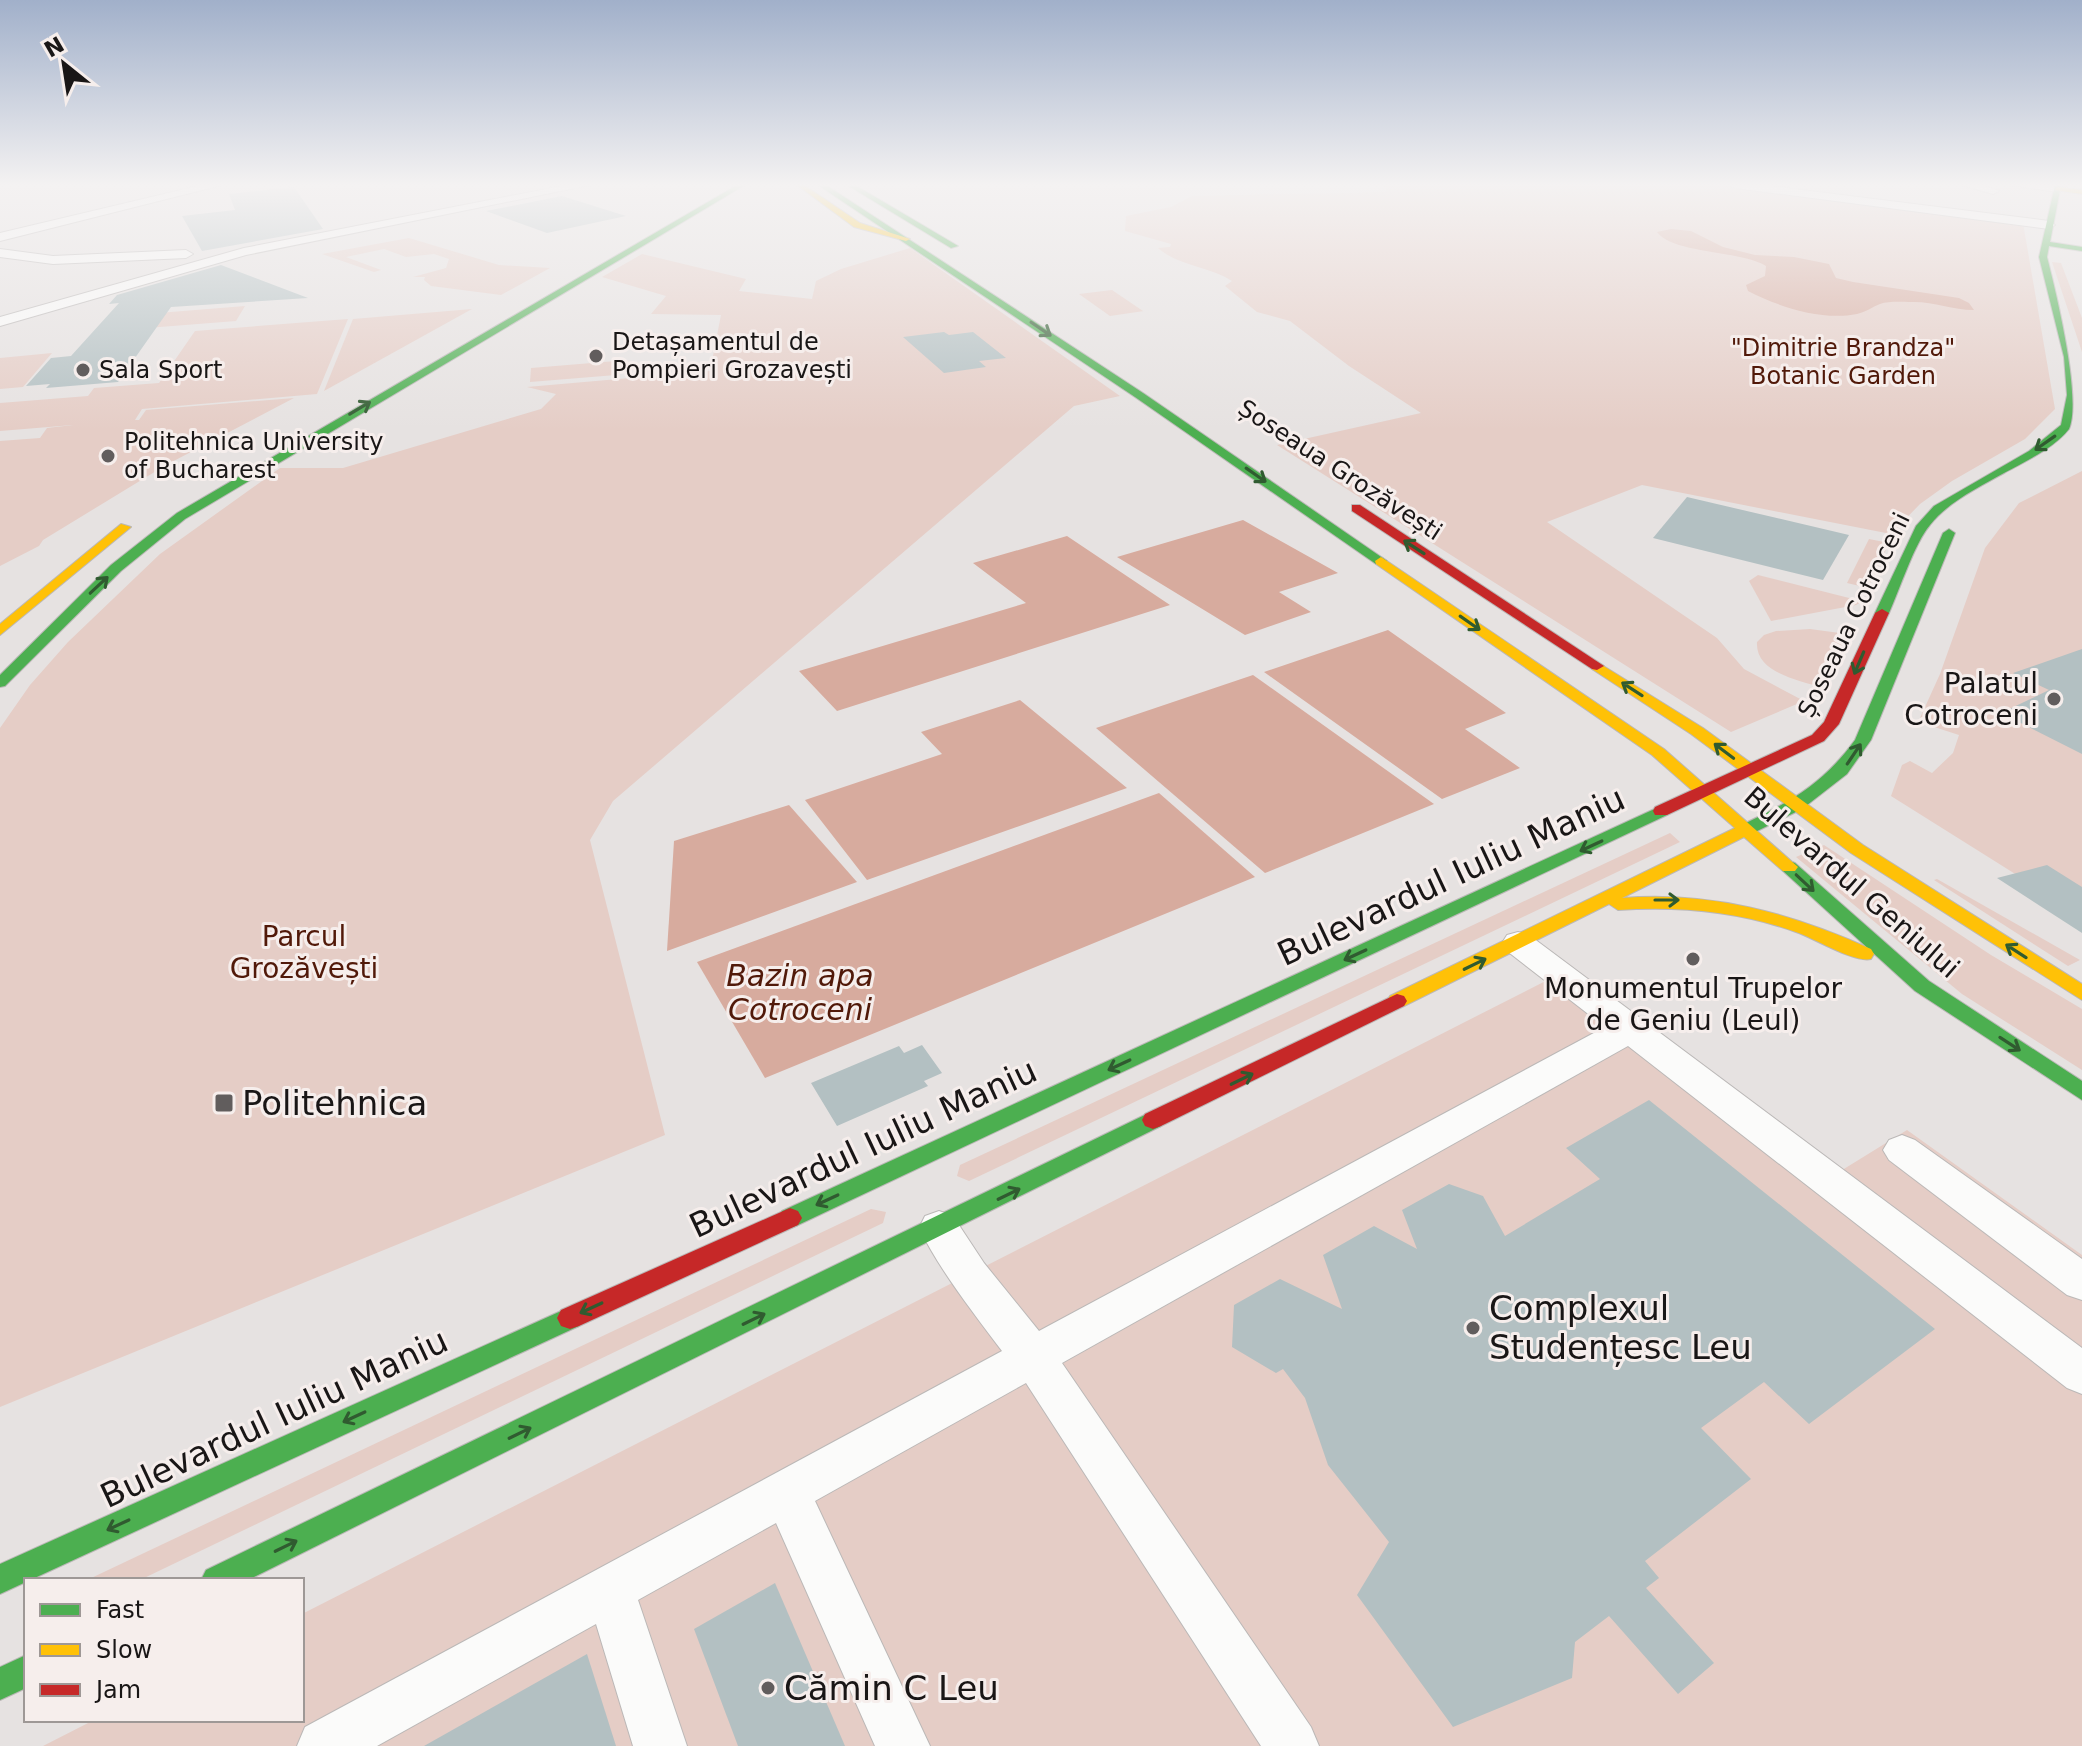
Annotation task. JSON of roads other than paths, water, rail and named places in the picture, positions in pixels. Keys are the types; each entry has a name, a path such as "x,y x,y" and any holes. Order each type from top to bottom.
{"main road":[{"path":"441,341 574,266"},
{"path":"0,683 116,568 181,516 601,266"},
{"name":"Șoseaua Grozăvești","path":"954,266 1658,752 1706,792"},
{"name":"Șoseaua Cotroceni","path":"1751,771 1809,743 1826,731 1912,543 1933,512 1961,490 2046,443 2073,416 2078,401 2072,347 2045,266"},
{"name":"Șoseaua Cotroceni","path":"1749,829 1796,805 1841,771 1863,740 1945,540 1966,514 2003,488 2055,461"},
{"name":"Șoseaua Grozăvești","path":"1343,501 1697,731 1796,805"},
{"path":"0,631 68,572 140,516"},
{"name":"Bulevardul Iuliu Maniu","path":"0,1579 1751,771"},
{"name":"Bulevardul Geniului","path":"1706,792 1922,986 2082,1092"},
{"name":"Bulevardul Geniului","path":"1796,805 1857,849 2082,993"},
{"path":"220,1578 1749,829"},
{"path":"1590,908 1671,899 1745,910 1824,935 1922,986"},
{"path":"0,1684 24,1672"}],"street":[{"path":"0,322 173,266"},
{"path":"15,303 45,308"},
{"path":"1518,943 2082,1374"},
{"path":"324,1746 1630,1029"},
{"path":"1902,1150 2082,1282"},
{"path":"939,1228 969,1275 1033,1357 1292,1746"},
{"path":"786,1492 903,1746"},
{"path":"610,1589 660,1746"}],"water":[{"path":"1766,266 1830,266 1836,278 1959,298 1974,310 1899,302 1883,303 1844,316 1815,314 1748,291 1746,285 1765,276"},
{"path":"1243,520 1338,573 1279,592 1311,612 1245,635 1117,557"},
{"path":"1067,536 1170,605 837,711 799,671 1026,603 973,563"},
{"path":"1388,630 1506,713 1465,729 1520,768 1442,799 1264,672"},
{"path":"1253,675 1434,804 1265,873 1096,728"},
{"name":"Bazin apa Cotroceni","path":"1020,700 1127,788 867,880 805,800 942,754 921,732"},
{"name":"Bazin apa Cotroceni","path":"1159,793 1255,877 765,1078 697,962"},
{"name":"Bazin apa Cotroceni","path":"789,805 857,882 667,951 674,841"}],"place":[{"name":"Detașamentul de Pompieri Grozavești","path":"596,356"},
{"name":"Sala Sport","path":"83,370"},
{"name":"Politehnica University of Bucharest","path":"108,456"},
{"name":"Palatul Cotroceni","path":"2054,699"},
{"name":"Monumentul Trupelor de Geniu (Leul)","path":"1693,959"},
{"name":"Politehnica","path":"224,1103"},
{"name":"Complexul Studențesc Leu","path":"1473,1328"},
{"name":"Cămin C Leu","path":"768,1688"}],"park label":[{"name":"\"Dimitrie Brandza\" Botanic Garden","path":"1843,362"},
{"name":"Parcul Grozăvești","path":"304,952"}]}
